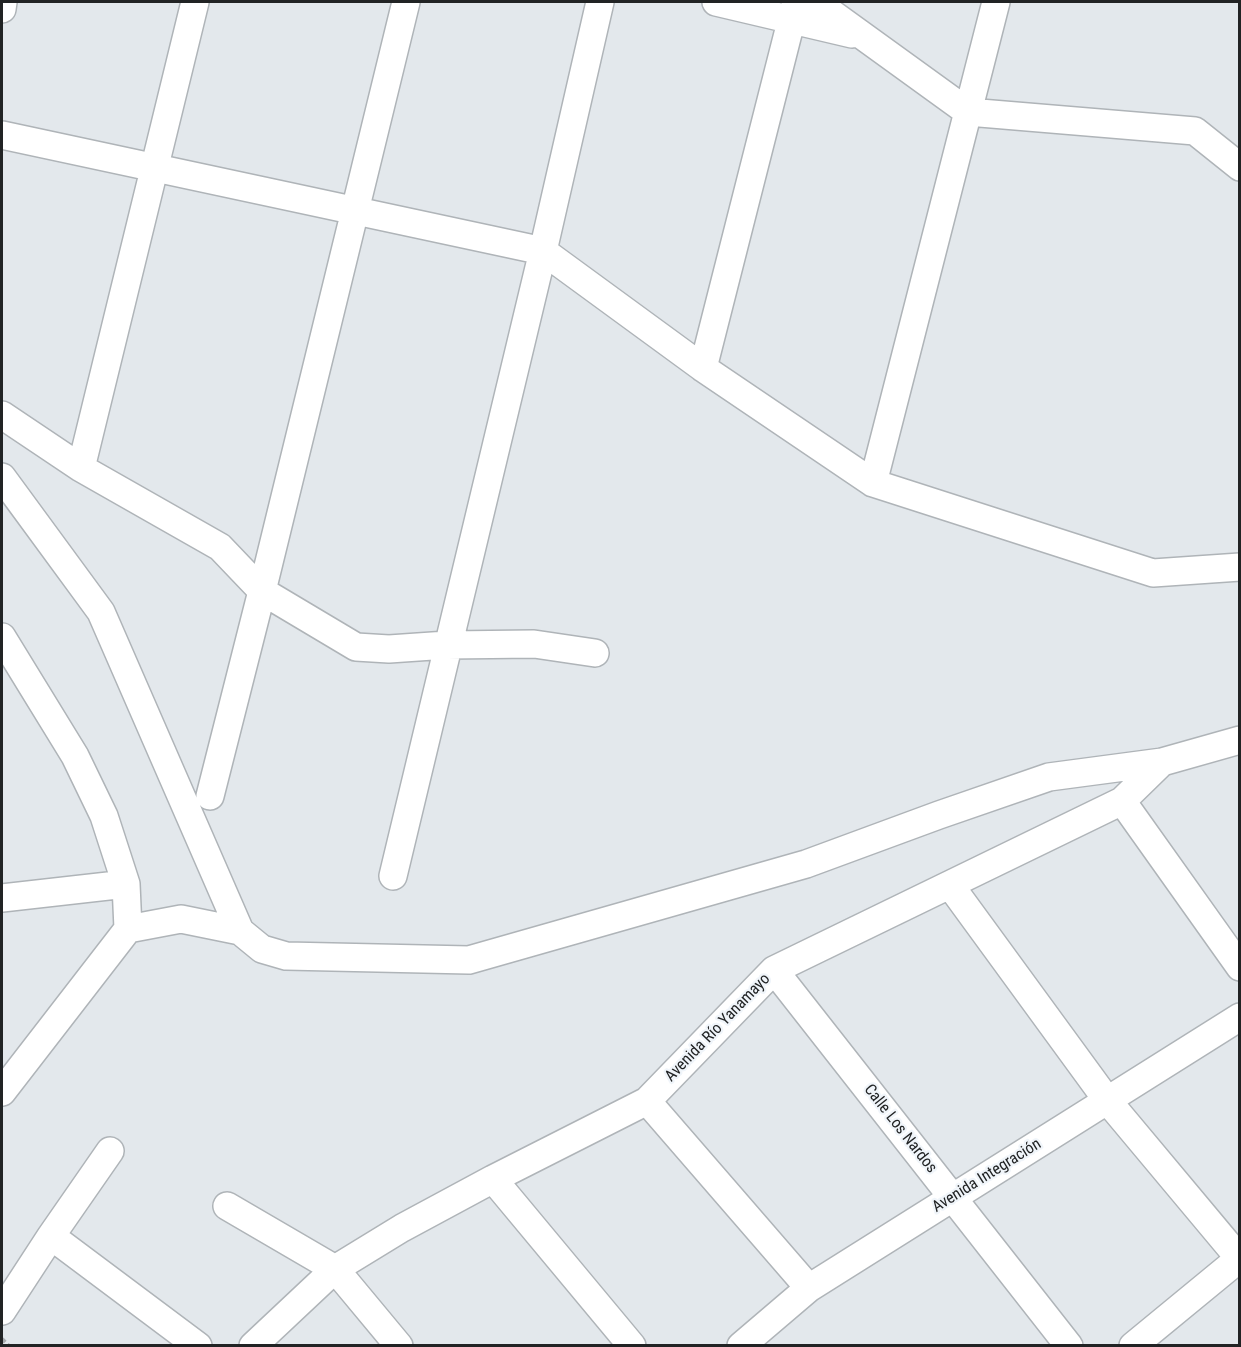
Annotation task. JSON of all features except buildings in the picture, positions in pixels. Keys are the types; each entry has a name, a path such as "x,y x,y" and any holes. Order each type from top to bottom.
{"street":[{"path":"2,9 3,2"},
{"path":"81,468 195,2"},
{"path":"210,796 406,2"},
{"path":"393,876 543,251 600,2"},
{"path":"716,2 794,10 863,36"},
{"path":"816,2 968,112 1195,131 1239,167"},
{"path":"873,483 996,2"},
{"path":"703,368 794,10"},
{"path":"2,135 543,251 703,368 873,483 1153,573 1239,567"},
{"path":"2,415 81,468 220,547 262,591 356,647 389,649 447,645 534,644 595,653"},
{"path":"2,477 100,612 240,931 262,949 286,956 469,960 806,864 1048,777 1162,762"},
{"path":"2,637 75,756 104,816 126,884 128,929 2,1092"},
{"name":"Avenida Río Yanamayo","path":"257,1344 335,1269 402,1228 492,1179 647,1101 774,970 1122,801 1162,762 1239,740"},
{"path":"1122,801 1239,967"},
{"path":"2,898 126,884"},
{"path":"950,885 1107,1100 1239,1258 1133,1346"},
{"path":"128,929 181,919 240,931"},
{"name":"Calle Los Nardos","path":"774,970 1069,1346"},
{"name":"Avenida Integración","path":"741,1346 809,1288 1239,1017"},
{"path":"647,1101 809,1288"},
{"path":"2,1311 110,1150"},
{"path":"492,1179 632,1346"},
{"path":"227,1206 335,1269 399,1346"},
{"path":"51,1236 198,1346"}],"path":[{"path":"2,1339 9,1346"}]}
